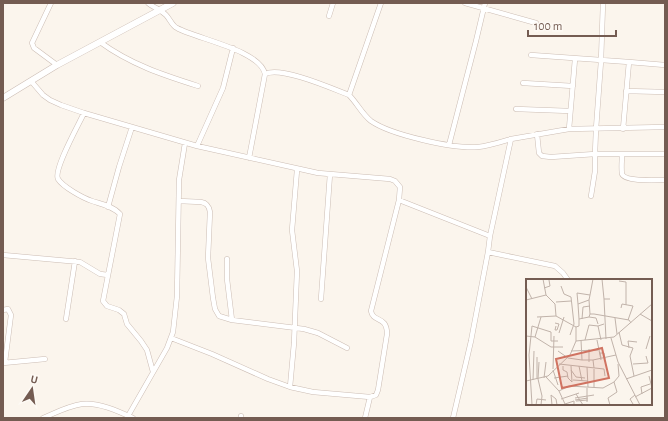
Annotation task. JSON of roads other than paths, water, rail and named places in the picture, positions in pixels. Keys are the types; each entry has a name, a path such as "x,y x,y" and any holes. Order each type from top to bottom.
{"street":[{"path":"51,3 32,43 34,48 57,65"},
{"path":"148,3 166,16 175,27 233,48 263,67 265,74 249,158"},
{"path":"3,98 57,65 173,3"},
{"path":"328,16 333,3"},
{"path":"349,95 381,3"},
{"path":"465,3 536,23"},
{"path":"449,145 484,9 484,3"},
{"path":"591,196 595,171 603,3"},
{"path":"100,42 112,51 143,68 198,86"},
{"path":"198,146 223,88 233,48"},
{"path":"531,54 575,59 665,65"},
{"path":"569,129 575,59"},
{"path":"623,129 629,62"},
{"path":"265,74 269,72 278,72 310,81 349,95 362,112 370,120 380,126 397,132 460,147 480,147 511,139 569,129 665,127"},
{"path":"31,81 50,100 84,113 132,128 185,143 298,170 390,179 395,181 400,187 399,200 371,310 371,314 387,327 376,395 370,397 313,392 290,387 171,338"},
{"path":"523,83 573,86"},
{"path":"626,91 665,92"},
{"path":"516,109 570,111"},
{"path":"84,113 63,157 57,176 58,180 78,195 118,212 120,218 102,301 107,306 119,310 124,314 127,324 147,350 153,372"},
{"path":"108,207 132,128"},
{"path":"537,134 542,156 665,154"},
{"path":"453,418 471,341 490,236 511,139"},
{"path":"43,418 71,407 87,404 97,405 131,417 171,338 175,323 177,296 179,180 185,143"},
{"path":"622,154 622,174 626,178 634,180 665,180"},
{"path":"290,387 298,271 292,230 298,170"},
{"path":"320,299 330,174"},
{"path":"399,200 490,236"},
{"path":"179,201 205,202 209,207 208,258 214,304 219,316 232,320 294,327 318,334 347,348"},
{"path":"488,252 555,266 563,272 567,279"},
{"path":"3,254 75,261 84,264 100,274 108,275"},
{"path":"227,259 227,279 232,320"},
{"path":"66,319 75,261"},
{"path":"3,310 8,309 11,315 4,362 45,359"},
{"path":"365,418 370,397"}]}
